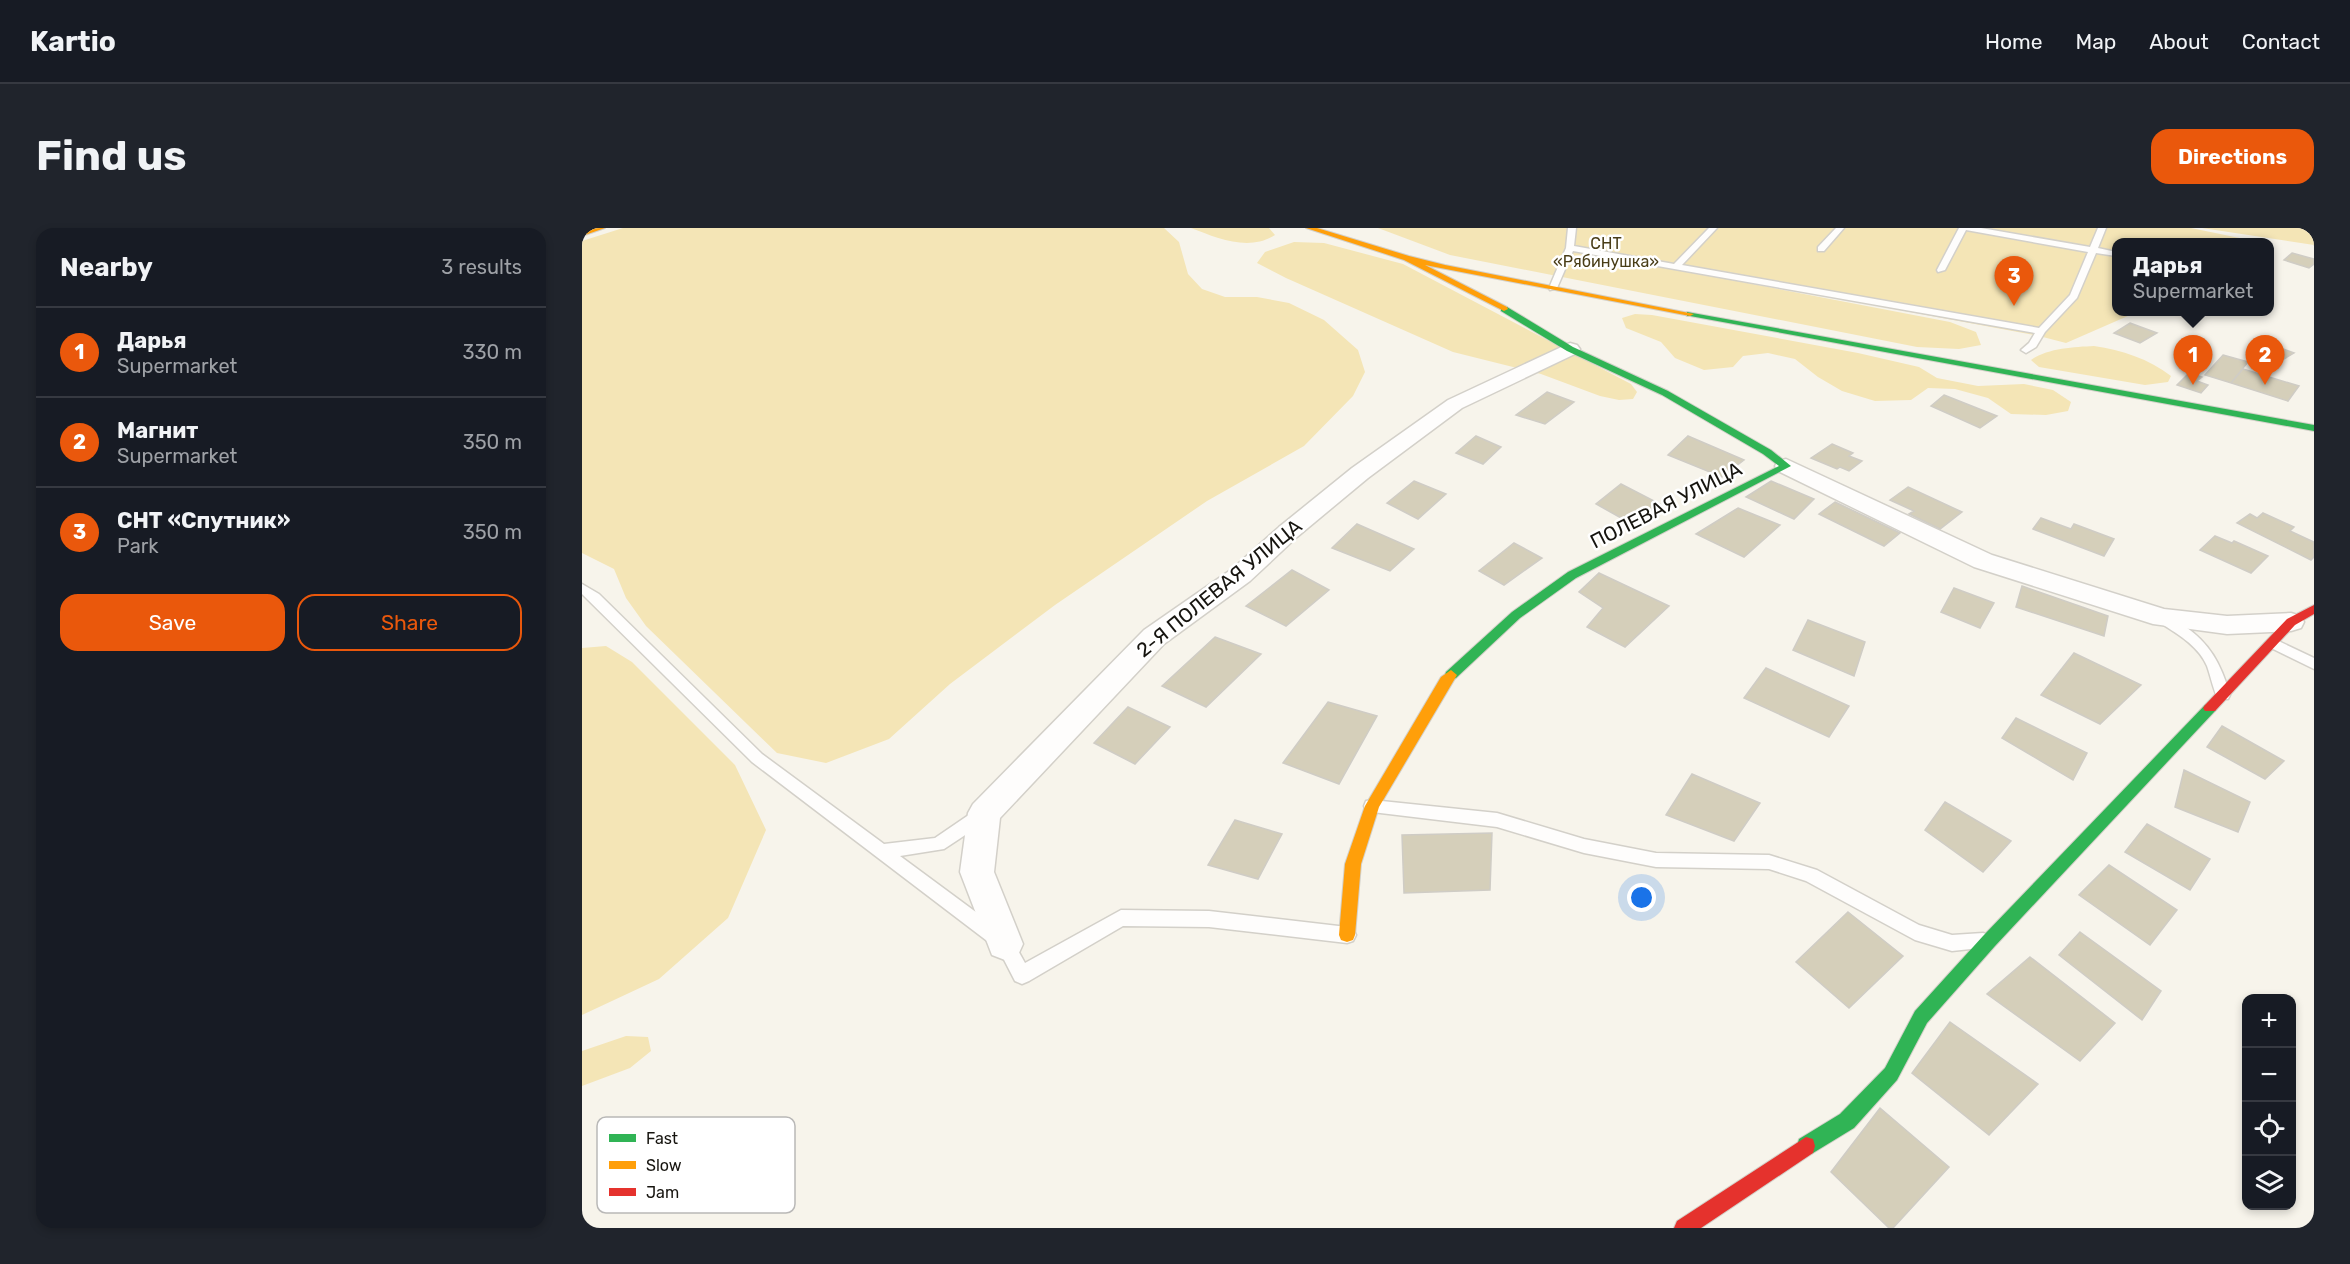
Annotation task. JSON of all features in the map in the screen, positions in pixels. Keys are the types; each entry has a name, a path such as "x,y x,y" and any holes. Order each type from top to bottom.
{"street":[{"path":"582,234 601,228"},
{"path":"1310,228 1407,258 1553,288 2314,428"},
{"name":"ПОЛЕВАЯ УЛИЦА","path":"1347,935 1353,864 1372,806 1446,680 1516,615 1572,575 1786,466 1767,452 1665,393 1570,349 1493,303 1407,258"},
{"name":"2-Я ПОЛЕВАЯ УЛИЦА","path":"984,813 1154,637 1241,575 1288,532 1360,473 1455,404 1570,349"},
{"path":"1786,466 1983,561 2162,618 2227,625 2291,622"},
{"path":"1684,1228 1766,1171 1847,1121 1891,1074 1921,1017 1989,941 2291,622 2314,609"},
{"path":"984,813 977,872 1005,944"}],"lane":[{"path":"1553,288 1570,248 1572,228"},
{"path":"1677,266 1713,228"},
{"path":"1821,249 1840,228"},
{"path":"1941,270 1966,228 1992,230 2112,253"},
{"path":"2026,350 2033,345 2041,331 2074,296 2102,228"},
{"path":"1570,248 2041,331"},
{"path":"582,588 594,597 757,758 1005,944 1023,975 1121,918 1209,919 1347,935"},
{"path":"2162,618 2195,639 2215,664 2223,695"},
{"path":"2272,643 2314,664"},
{"path":"1372,806 1497,820 1584,846 1656,860 1769,861 1811,875 1915,932 1952,943 1989,941"},
{"path":"883,851 938,844 984,813"}],"green space":[{"path":"623,228 1164,228 1179,242 1188,274 1202,289 1225,297 1257,297 1289,303 1324,320 1358,350 1365,372 1353,396 1304,446 1207,501 1055,605 950,684 889,739 826,763 777,753 646,626 626,598 614,569 582,553 582,241"},
{"path":"1191,228 1269,228 1275,235 1265,240 1244,243 1222,239"},
{"name":"СНТ «Рябинушка»","path":"1378,228 2191,228 2240,238 2112,238 2112,316 2128,316 2066,343 2039,336 1631,260 1623,270 1659,266 1950,322 1976,332 1981,345 1959,349 1917,347 1450,255"},
{"path":"2202,228 2314,228 2314,245"},
{"path":"1294,242 1324,243 1403,264 1631,384 1637,392 1633,399 1619,400 1600,396 1541,374 1453,352 1257,263 1265,252"},
{"path":"1635,314 1652,315 1858,353 1919,367 1937,378 1978,386 2024,384 2053,390 2071,402 2068,411 2046,415 2011,414 1988,398 1955,389 1928,388 1911,400 1875,401 1842,391 1818,377 1795,359 1768,353 1743,356 1733,367 1704,370 1675,358 1661,342 1626,328 1622,318"},
{"path":"2094,346 2135,356 2171,376 2168,382 2145,385 2039,367 2031,360 2053,351"},
{"path":"606,646 632,662 735,765 766,830 728,918 659,979 582,1015 582,648"},
{"path":"626,1036 648,1037 651,1051 630,1068 582,1086 582,1051"}],"building":[{"path":"2292,253 2314,259 2314,264 2309,268 2284,260"},
{"path":"2130,323 2157,333 2140,343 2114,333"},
{"path":"2265,342 2294,353 2277,363 2247,352"},
{"path":"2223,355 2248,362 2231,383 2205,375"},
{"path":"2243,369 2299,386 2288,401 2231,383"},
{"path":"2189,373 2202,377 2197,381 2208,385 2201,393 2177,385"},
{"path":"1547,392 1574,402 1545,424 1516,415"},
{"path":"1944,395 1997,416 1980,428 1931,406"},
{"path":"1476,436 1501,447 1483,464 1456,453"},
{"path":"1688,436 1744,460 1722,477 1668,455"},
{"path":"1832,444 1853,453 1849,456 1862,461 1849,471 1840,467 1837,469 1811,458"},
{"path":"1414,481 1446,494 1418,519 1387,503"},
{"path":"1771,481 1814,499 1794,519 1746,497"},
{"path":"1621,484 1660,504 1632,524 1596,504"},
{"path":"1908,487 1962,512 1940,529 1909,514 1914,511 1890,500"},
{"path":"1835,502 1900,533 1884,546 1819,514"},
{"path":"1738,508 1780,525 1744,557 1696,534"},
{"path":"2263,513 2294,527 2290,531 2314,542 2314,557 2311,560 2237,523 2250,514 2257,518"},
{"path":"2041,518 2071,529 2074,524 2114,539 2104,556 2033,529"},
{"path":"1357,524 1414,549 1390,571 1332,548"},
{"path":"2215,536 2232,543 2234,541 2268,556 2251,573 2200,550"},
{"path":"1514,543 1542,558 1504,585 1479,571"},
{"path":"1292,570 1329,590 1286,626 1246,606"},
{"path":"1599,573 1669,606 1625,647 1587,627 1603,608 1579,592"},
{"path":"2022,586 2108,616 2104,636 2016,607"},
{"path":"1954,588 1994,603 1980,628 1941,612"},
{"path":"1808,620 1865,642 1854,676 1793,650"},
{"path":"1215,637 1261,654 1206,707 1162,686"},
{"path":"2074,653 2141,685 2100,724 2041,695"},
{"path":"1766,668 1849,706 1829,737 1744,698"},
{"path":"1328,702 1377,716 1339,784 1283,763"},
{"path":"1128,707 1170,727 1135,764 1094,743"},
{"path":"2016,718 2087,753 2073,780 2002,738"},
{"path":"2222,726 2284,761 2265,779 2207,747"},
{"path":"2184,770 2250,802 2238,832 2175,807"},
{"path":"1692,774 1760,803 1734,841 1666,815"},
{"path":"1945,802 2011,841 1983,872 1925,830"},
{"path":"1235,820 1282,834 1258,879 1208,865"},
{"path":"2147,824 2210,859 2190,890 2125,852"},
{"path":"1492,833 1490,890 1404,893 1402,835"},
{"path":"2109,865 2177,910 2150,945 2079,895"},
{"path":"1848,912 1903,956 1849,1008 1796,962"},
{"path":"2080,932 2161,991 2142,1020 2059,955"},
{"path":"2030,957 2115,1023 2080,1061 1987,994"},
{"path":"1950,1022 2038,1084 1989,1135 1912,1073"},
{"path":"1880,1108 1949,1167 1893,1228 1889,1228 1831,1172"}],"traffic: fast":[{"path":"1451,675 1516,615 1572,575 1786,466 1767,452 1665,393 1570,349 1504,309"},
{"path":"1690,314 2314,428"},
{"path":"1806,1146 1847,1121 1891,1074 1921,1017 1989,941 2210,708"}],"traffic: slow":[{"path":"582,234 601,228"},
{"path":"1310,228 1407,258 1445,267 1690,314"},
{"path":"1407,258 1504,309"},
{"path":"1347,935 1353,864 1372,806 1451,675"}],"traffic: jam":[{"path":"2210,708 2291,622 2314,609"},
{"path":"1684,1228 1806,1146"}],"place":[{"name":"СНТ «Спутник»","path":"2014,306"},
{"name":"Дарья","path":"2193,385"},
{"name":"Магнит","path":"2265,385"}]}
